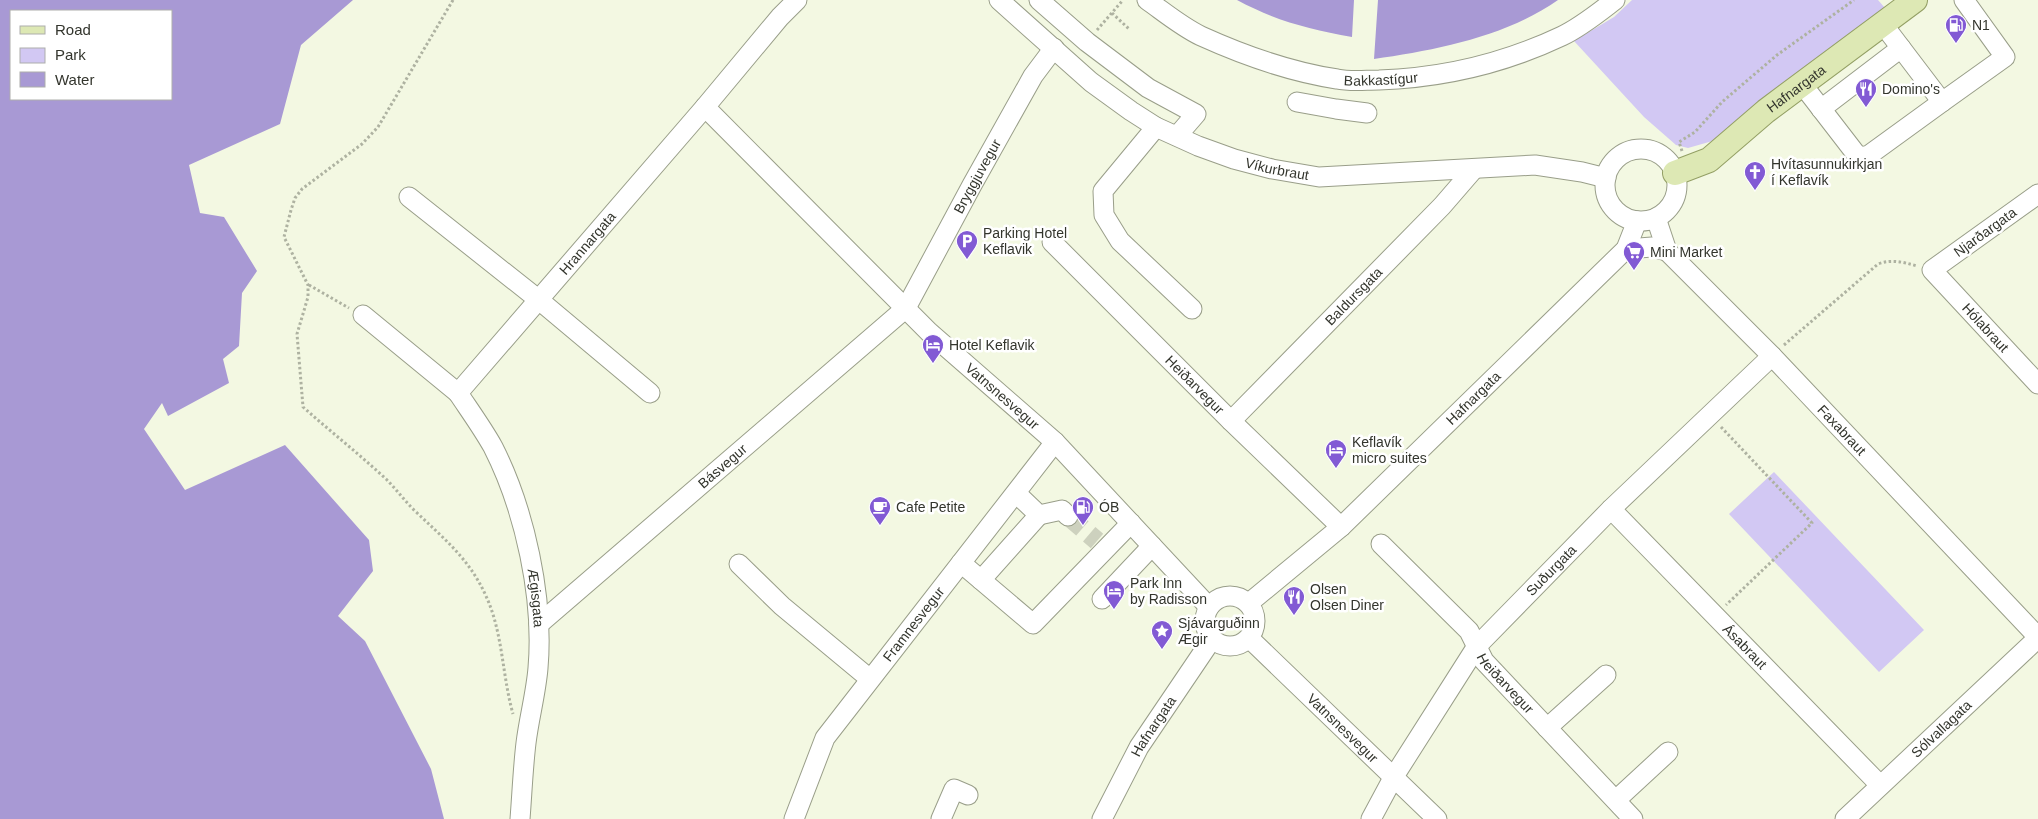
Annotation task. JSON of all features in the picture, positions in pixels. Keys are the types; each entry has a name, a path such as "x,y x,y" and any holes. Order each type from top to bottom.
{"main road":[{"name":"Hafnargata","path":"1682,171 1709,160 1766,111 1882,23 1903,3"}],"street":[{"name":"Hrannargata","path":"458,393 705,107 780,17 797,0"},
{"name":"Víkurbraut","path":"999,0 1091,82 1131,112 1156,127 1234,158 1272,169 1319,177 1535,165 1582,172 1606,178"},
{"path":"1039,0 1091,37 1148,88 1196,114 1177,136"},
{"name":"Bakkastígur","path":"1147,0 1199,35 1288,68 1338,79 1395,80 1448,73 1480,66 1562,36 1590,20 1615,0"},
{"path":"1802,84 1856,154 1862,157 1869,155 2005,58 1964,0"},
{"path":"1882,23 1942,102"},
{"name":"Bryggjuvegur","path":"906,308 1033,76 1054,48"},
{"path":"1821,108 1901,48"},
{"path":"1336,109 1338,79"},
{"path":"1297,102 1367,113"},
{"name":"Vatnsnesvegur","path":"705,107 929,332 1055,442 1210,607"},
{"path":"1156,127 1103,192 1104,215 1120,241 1192,309"},
{"path":"1650,151 1661,155 1669,163 1682,171 1672,204 1656,218 1647,221 1628,219 1612,206 1606,188 1606,178 1618,158 1628,152 1650,151"},
{"name":"Baldursgata","path":"1231,421 1435,212 1474,169"},
{"name":"Njarðargata","path":"1932,270 2038,194"},
{"path":"409,197 650,393"},
{"name":"Faxabraut","path":"1656,218 1667,251 1772,356 2038,637"},
{"name":"Hafnargata","path":"1249,603 1341,527 1626,249 1638,221"},
{"name":"Heiðarvegur","path":"1052,242 1231,421 1341,527"},
{"path":"1626,249 1652,247 1667,251"},
{"name":"Hólabraut","path":"1932,270 2038,384"},
{"name":"Básvegur","path":"539,624 906,308"},
{"path":"363,315 458,393"},
{"name":"Suðurgata","path":"1371,819 1393,778 1477,646 1611,510 1772,356"},
{"name":"Ægisgata","path":"458,393 493,447 510,486 524,531 533,577 539,624 538,669 526,744 520,819"},
{"name":"Framnesvegur","path":"794,819 825,738 1055,442"},
{"path":"1016,493 1039,515"},
{"path":"981,580 1039,515 1062,510 1068,516"},
{"name":"Ásabraut","path":"1611,510 1880,785"},
{"path":"961,563 1033,624 1102,545 1131,523"},
{"name":"Heiðarvegur","path":"1381,544 1469,631 1484,661 1633,819"},
{"path":"1102,600 1152,546"},
{"path":"739,564 782,606 870,679"},
{"path":"1225,596 1238,597 1249,603 1253,609 1256,621 1249,638 1235,646 1219,644 1212,639 1205,623 1210,607 1214,602 1225,596"},
{"name":"Sólvallagata","path":"1845,819 2038,637"},
{"name":"Vatnsnesvegur","path":"1249,638 1436,819"},
{"name":"Hafnargata","path":"1102,819 1139,747 1212,639"},
{"path":"1547,728 1606,675"},
{"path":"1616,800 1668,752"},
{"path":"941,819 961,792"}],"path":[{"path":"453,0 378,127 362,144 302,189 295,198 286,224 284,237 308,285 308,297 297,334 303,407 386,480 413,509 439,532 473,570 487,597 498,633 506,692 515,720 526,744"},
{"path":"1091,37 1123,0"},
{"path":"1682,171 1679,142 1695,132 1722,102 1777,55 1854,0"},
{"path":"1112,14 1129,29"},
{"path":"1772,356 1878,264 1886,261 1902,262 1932,270"},
{"path":"308,285 363,315"},
{"path":"1710,415 1812,523 1714,615"}],"green space":[{"path":"1632,0 1878,0 1885,8 1716,140 1688,148 1676,145 1644,117 1574,41 1614,17"},
{"path":"1774,472 1924,630 1879,672 1729,514"}],"water":[{"path":"0,0 353,0 301,45 280,124 189,165 200,213 224,217 257,271 242,293 239,346 223,359 229,383 168,416 162,403 144,429 185,490 285,445 369,540 373,571 338,616 365,641 431,769 444,819 0,819"},
{"path":"1237,0 1354,0 1352,37 1321,31 1265,14"},
{"path":"1378,0 1558,0 1516,24 1493,33 1445,46 1374,59"}],"tunnel":[{"path":"1068,516 1097,541"}],"place":[{"name":"N1","path":"1956,44"},
{"name":"Domino's","path":"1866,108"},
{"name":"Hvítasunnukirkjan í Keflavík","path":"1755,191"},
{"name":"Parking Hotel Keflavik","path":"967,260"},
{"name":"Mini Market","path":"1634,271"},
{"name":"Hotel Keflavik","path":"933,364"},
{"name":"Keflavík micro suites","path":"1336,469"},
{"name":"Cafe Petite","path":"880,526"},
{"name":"ÓB","path":"1083,526"},
{"name":"Park Inn by Radisson","path":"1114,610"},
{"name":"Olsen Olsen Diner","path":"1294,616"},
{"name":"Sjávarguðinn Ægir","path":"1162,650"}]}
